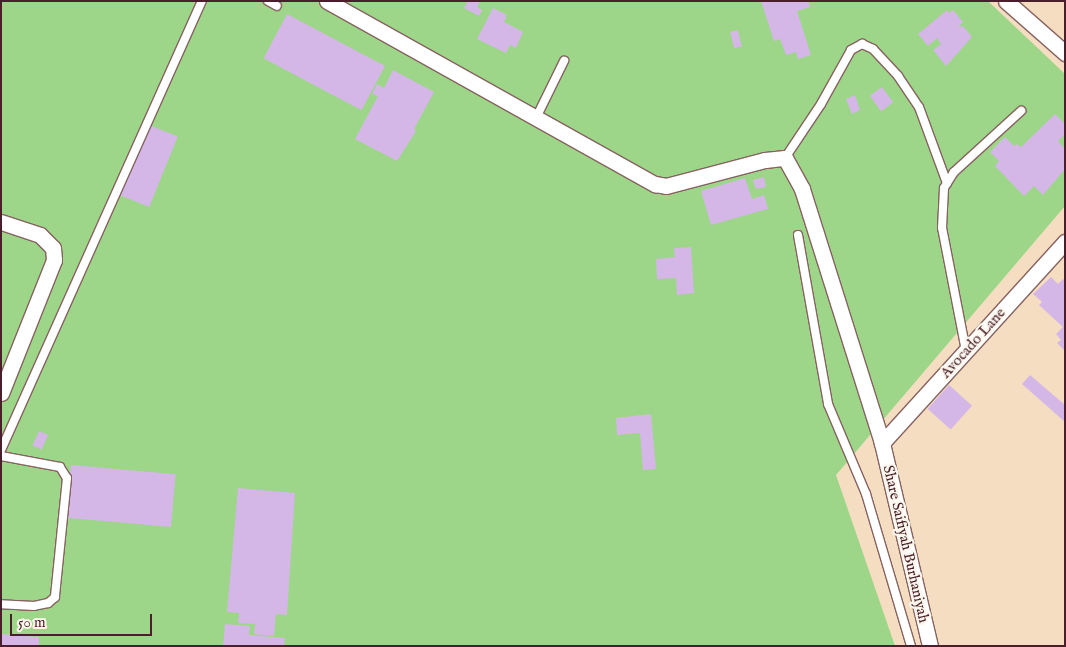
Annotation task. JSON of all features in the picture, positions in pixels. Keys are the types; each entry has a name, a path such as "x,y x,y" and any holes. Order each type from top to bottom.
{"street":[{"path":"327,1 655,184 666,186 765,160 786,158"},
{"path":"1006,1 1065,53"},
{"name":"Share Saifiyah Burhaniyah","path":"786,158 802,189 882,443 930,646"},
{"path":"1,222 40,235 53,248 54,260 1,393"},
{"name":"Avocado Lane","path":"882,443 1065,242"}],"lane":[{"path":"1,450 202,1"},
{"path":"268,1 277,6"},
{"path":"786,158 851,50 862,44 873,48 898,76 919,107 947,183"},
{"path":"536,118 564,61"},
{"path":"966,351 942,228 942,199 947,183 954,172 1021,111"},
{"path":"798,235 828,404 866,494 911,646"},
{"path":"1,456 60,467 67,478 54,598 48,603 34,606 1,604"}],"green space":[{"path":"1,1 988,1 1065,74 1065,206 836,475 895,646 1,646"}],"building":[{"path":"468,1 480,1 477,7 482,10 479,16 464,8"},
{"path":"761,1 808,1 810,7 797,11 811,55 798,59 796,52 786,55 780,39 774,41"},
{"path":"493,8 507,15 504,22 523,32 516,48 510,45 506,53 477,39"},
{"path":"947,10 949,13 953,10 963,22 958,27 963,26 972,37 946,66 933,50 941,44 937,38 928,46 918,34"},
{"path":"287,14 385,66 362,110 264,58"},
{"path":"738,30 742,47 734,48 730,32"},
{"path":"393,70 434,92 414,129 416,131 397,161 355,139 378,96 372,94 377,84 384,88"},
{"path":"882,87 893,102 881,111 870,96"},
{"path":"855,95 860,110 852,114 846,99"},
{"path":"1055,114 1065,124 1065,134 1058,141 1065,149 1065,169 1043,195 1034,186 1024,196 995,166 999,161 990,152 1005,137 1014,146 1017,144 1021,147"},
{"path":"149,125 178,137 149,207 121,195"},
{"path":"764,177 766,187 756,189 753,180"},
{"path":"745,178 752,199 764,195 768,209 711,225 701,191"},
{"path":"691,247 694,293 677,295 676,278 657,279 656,259 675,257 674,248"},
{"path":"1051,277 1058,284 1063,279 1065,281 1065,351 1057,343 1061,340 1056,334 1063,327 1039,305 1042,302 1033,294"},
{"path":"1030,375 1065,405 1065,422 1022,384"},
{"path":"949,385 972,406 951,430 928,409"},
{"path":"651,414 656,469 643,470 640,433 617,435 616,418"},
{"path":"39,431 48,435 42,450 32,446"},
{"path":"71,465 176,474 171,527 66,518"},
{"path":"238,488 295,493 287,615 276,614 274,636 254,634 255,624 238,623 239,613 227,612"},
{"path":"225,624 250,626 249,635 285,638 284,646 223,646"},
{"path":"1,634 39,637 39,646 1,646"}]}
